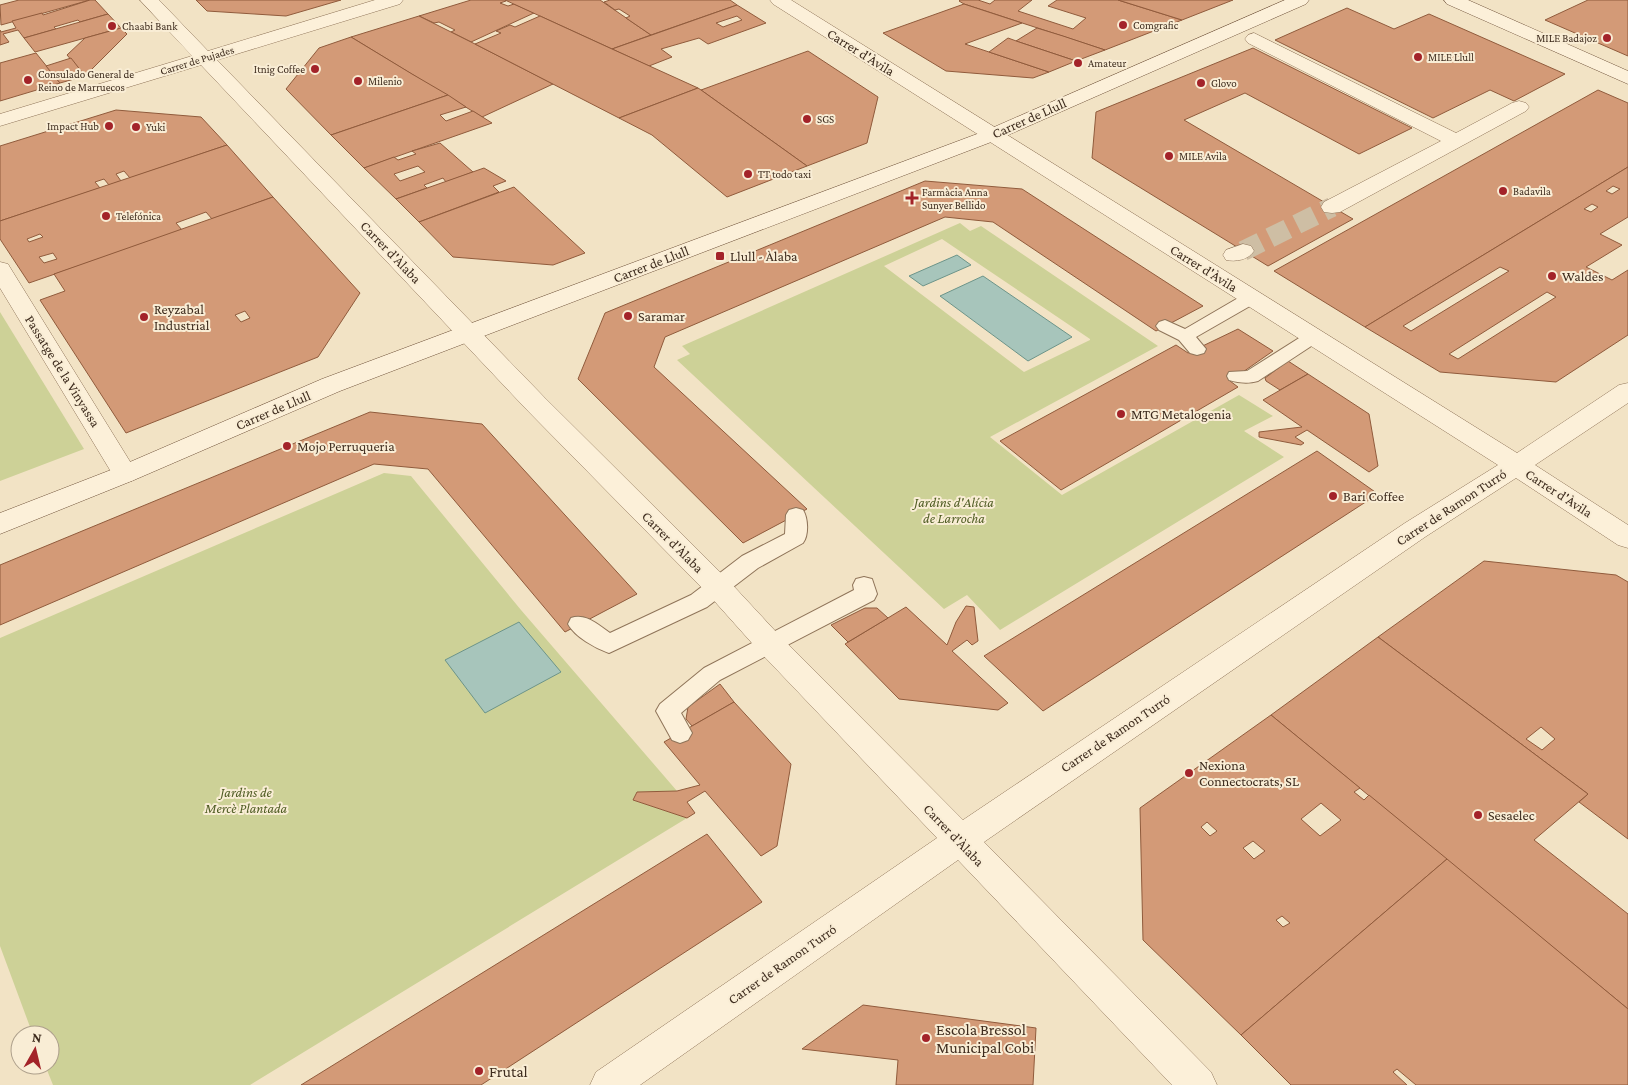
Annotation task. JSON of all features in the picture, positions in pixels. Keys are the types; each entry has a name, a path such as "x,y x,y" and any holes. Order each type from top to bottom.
{"street":[{"name":"Carrer d'Àlaba","path":"149,0 468,333 718,587 769,643 1198,1085"},
{"name":"Carrer de Pujades","path":"0,120 394,0"},
{"name":"Carrer d'Àvila","path":"779,0 1517,465 1539,482 1628,538"},
{"name":"Carrer de Llull","path":"0,524 125,474 310,393 992,135 1300,0"},
{"path":"1453,0 1628,78"},
{"path":"1254,39 1456,141"},
{"path":"1332,207 1519,107"},
{"name":"Passatge de la Vinyassa","path":"0,269 125,474"},
{"name":"Carrer de Ramon Turró","path":"609,1085 959,840 1415,530 1517,465 1628,390"}],"lane":[{"path":"1165,326 1191,342 1251,298"},
{"path":"1236,376 1251,376 1313,337"},
{"path":"579,624 610,644 699,601 750,562 796,538 796,515"},
{"path":"680,733 668,711 712,674 866,594 864,585"}],"green space":[{"name":"Jardins d'Alícia de Larrocha","path":"960,223 970,231 981,226 1158,346 990,437 1062,495 1239,395 1273,416 1244,431 1284,457 1000,630 967,595 944,609 677,360 690,354 682,346","holes":["942,239 1090,339 1024,372 884,266"]},
{"path":"0,312 84,449 0,481"},
{"name":"Jardins de Mercè Plantada","path":"384,473 411,476 521,610 677,791 637,792 633,800 687,818 250,1085 53,1085 49,1075 60,1075 60,1025 29,1025 0,946 0,638"}],"water":[{"path":"957,255 971,265 923,286 909,276"},
{"path":"983,276 1072,337 1028,361 940,296"},
{"path":"519,622 561,672 485,713 445,660"}],"building":[{"path":"19,0 90,0 1,25 0,5"},
{"path":"95,0 108,14 80,22 78,20 54,27 56,29 24,38 18,30 3,34 9,42 0,45 0,30 1,32 16,28 12,21 42,13 43,15"},
{"path":"196,0 341,0 286,16 207,11"},
{"path":"471,0 505,0 500,3 508,6 514,4 534,13 471,42 451,32 455,30 439,22 434,23 419,16"},
{"path":"505,0 600,0 651,35 612,49"},
{"path":"610,0 730,0 737,5 651,35 626,18 630,16 619,9 615,10 604,2"},
{"name":"Comgrafic","path":"960,0 978,0 990,4 995,0 1032,0 1018,11 1073,29 1086,18 1048,6 1057,0 1118,0 1182,20 1105,50 964,4"},
{"path":"1118,0 1233,0 1182,20"},
{"name":"MILE Badajoz","path":"1588,0 1628,0 1628,56 1545,20"},
{"path":"964,4 1022,23 965,44 1049,72 1033,78 946,71 883,33"},
{"path":"737,5 766,23 708,44 699,38 661,49 672,57 649,66 612,49","holes":["737,16 742,20 723,27 716,23"]},
{"name":"MILE Llull","path":"1347,8 1394,29 1429,14 1565,74 1514,101 1490,90 1433,118 1275,40"},
{"path":"108,14 121,28 35,52 24,38"},
{"path":"419,16 553,84 482,117 351,37"},
{"path":"540,16 698,88 619,118 475,44 501,33 496,31 510,25 515,27"},
{"path":"121,28 127,34 85,76 67,55 85,38"},
{"path":"1037,28 1105,50 1076,61 1016,41"},
{"name":"Milenio","path":"351,37 448,95 331,135 286,89 319,48"},
{"path":"1008,38 1076,61 1049,72 989,52"},
{"name":"MILE Avila","path":"1253,48 1412,128 1359,154 1245,93 1184,120 1353,219 1268,266 1092,158 1096,112"},
{"name":"SGS","path":"808,51 878,97 867,143 807,166 701,90"},
{"name":"Consulado General de Reino de Marruecos","path":"36,53 60,83 0,101 0,63"},
{"path":"71,58 85,76 60,83 46,66"},
{"path":"698,88 807,166 727,197 652,135 619,118"},
{"name":"Badavila","path":"1598,90 1628,103 1628,167 1365,327 1274,271"},
{"path":"448,95 466,107 440,115 446,121 473,111 492,123 364,168 331,135"},
{"path":"116,110 201,117 227,145 130,178 124,171 116,174 121,181 109,185 104,179 95,182 100,188 0,221 0,146"},
{"path":"440,143 473,172 446,182 443,178 424,185 427,188 396,199 364,168 394,157 398,160 416,154 412,151","holes":["418,166 425,172 400,181 394,174"]},
{"name":"Telefónica","path":"227,145 273,197 212,219 206,212 176,223 182,230 29,283 0,239 0,221","holes":["40,234 43,237 29,242 27,239","53,253 57,259 44,263 39,257"]},
{"name":"Waldes","path":"1628,167 1628,217 1600,234 1622,245 1586,267 1612,280 1628,270 1628,335 1556,382 1440,372 1365,327","holes":["1613,186 1620,189 1612,194 1606,191","1592,204 1598,207 1591,212 1584,209","1500,267 1509,271 1411,331 1403,326","1547,292 1556,297 1458,359 1449,354"]},
{"path":"484,168 506,181 493,186 499,192 419,222 396,199"},
{"path":"925,181 1022,189 1203,306 1156,331 993,222 945,217 665,337 654,367 807,509 743,543 578,379 605,313"},
{"path":"514,187 585,253 553,265 453,257 419,222"},
{"name":"Reyzabal Industrial","path":"273,197 360,293 318,357 126,433 40,300 65,291 54,274","holes":["245,311 250,318 241,322 235,315"]},
{"name":"MTG Metalogenia","path":"1238,329 1273,351 1230,381 1238,387 1061,490 1000,441 1176,345 1188,353"},
{"path":"1288,361 1308,374 1280,390 1266,381 1265,378"},
{"path":"1308,374 1369,414 1378,466 1369,472 1307,430 1295,437 1304,443 1301,445 1259,437 1259,432 1302,427 1263,400"},
{"path":"370,412 482,424 637,594 565,632 428,469 374,464 0,625 0,565"},
{"path":"1317,451 1378,494 1043,711 984,656"},
{"path":"1484,561 1616,575 1628,582 1628,839 1579,802 1588,794 1378,637","holes":["1541,727 1555,739 1542,750 1526,739"]},
{"path":"966,606 974,607 978,641 972,645 967,640 952,651 1008,703 998,710 899,699 845,644 906,607 947,645 956,622"},
{"path":"865,608 877,608 888,618 848,642 831,625"},
{"name":"Sesaelec","path":"1378,637 1588,794 1534,840 1628,914 1628,1009 1271,715"},
{"path":"720,684 734,702 692,726 686,719 688,707"},
{"path":"734,702 791,764 777,846 761,856 705,791 687,802 695,813 687,818 633,800 637,792 677,791 700,785 664,742"},
{"path":"1271,715 1360,788 1354,792 1364,800 1369,795 1447,859 1241,1035 1143,940 1140,808","holes":["1321,803 1341,820 1320,836 1301,819","1207,822 1217,831 1210,836 1201,827","1253,841 1265,851 1254,859 1243,848","1282,916 1290,923 1283,927 1276,920"]},
{"path":"707,834 762,902 481,1085 301,1085"},
{"path":"1447,859 1628,1009 1628,1085 1416,1085 1397,1069 1393,1072 1407,1085 1291,1085 1241,1035"},
{"name":"Escola Bressol Municipal Cobi","path":"863,1005 1036,1028 1033,1085 896,1085 898,1060 802,1049"}],"tunnel":[{"path":"1243,251 1332,207"}],"place":[{"name":"Comgrafic","path":"1123,25"},
{"name":"Chaabi Bank","path":"112,26"},
{"name":"MILE Badajoz","path":"1607,38"},
{"name":"MILE Llull","path":"1418,57"},
{"name":"Amateur","path":"1078,63"},
{"name":"Itnig Coffee","path":"315,69"},
{"name":"Consulado General de Reino de Marruecos","path":"28,80"},
{"name":"Milenio","path":"358,81"},
{"name":"Glovo","path":"1201,83"},
{"name":"SGS","path":"807,119"},
{"name":"Impact Hub","path":"109,126"},
{"name":"Yuki","path":"136,127"},
{"name":"MILE Avila","path":"1169,156"},
{"name":"TT todo taxi","path":"748,174"},
{"name":"Badavila","path":"1503,191"},
{"name":"Farmàcia Anna Sunyer Bellido","path":"912,198"},
{"name":"Telefónica","path":"106,216"},
{"name":"Llull - Àlaba","path":"720,256"},
{"name":"Waldes","path":"1552,276"},
{"name":"Saramar","path":"628,316"},
{"name":"Reyzabal Industrial","path":"144,317"},
{"name":"MTG Metalogenia","path":"1121,414"},
{"name":"Mojo Perruqueria","path":"287,446"},
{"name":"Bari Coffee","path":"1333,496"},
{"name":"Nexiona Connectocrats, SL","path":"1189,773"},
{"name":"Sesaelec","path":"1478,815"},
{"name":"Escola Bressol Municipal Cobi","path":"926,1038"},
{"name":"Frutal","path":"479,1071"}]}
